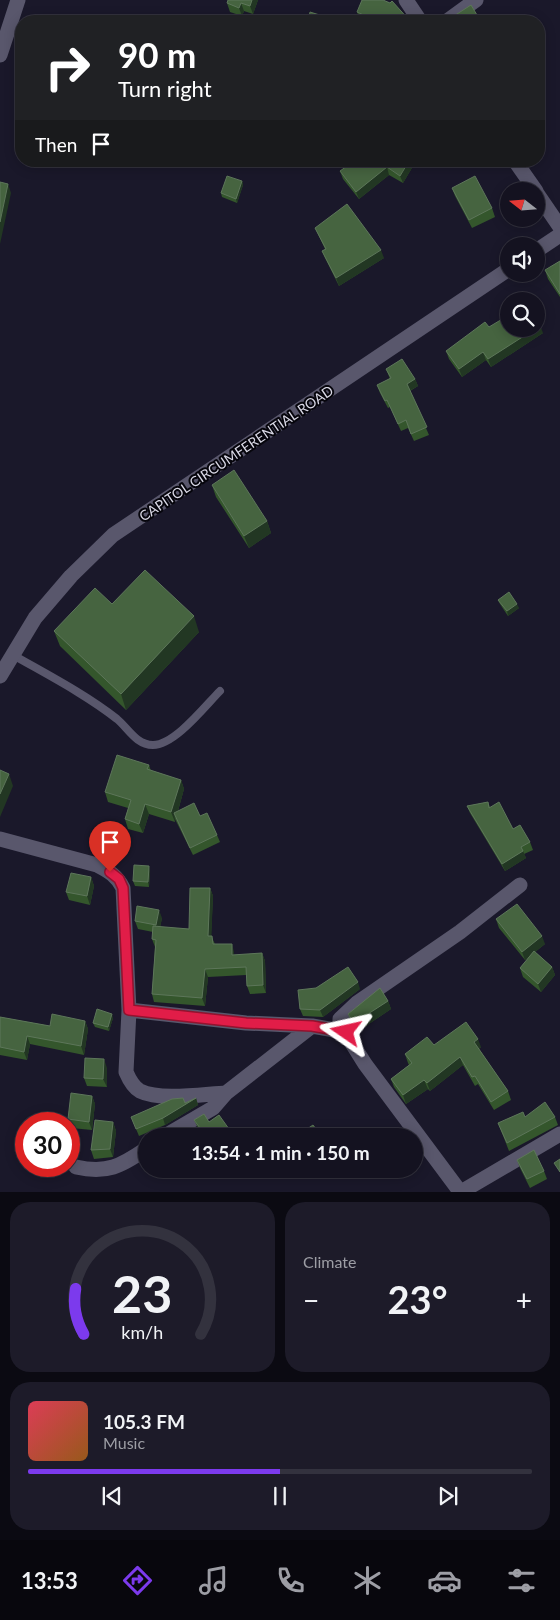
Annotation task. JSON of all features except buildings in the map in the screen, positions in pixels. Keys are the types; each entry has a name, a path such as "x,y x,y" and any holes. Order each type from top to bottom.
{"street":[{"path":"0,56 18,0"},
{"path":"406,0 416,15"},
{"path":"455,15 476,0"},
{"path":"519,167 529,182"},
{"path":"545,205 560,227"},
{"path":"545,245 560,235"},
{"name":"CAPITOL CIRCUMFERENTIAL ROAD","path":"0,676 36,618 71,576 114,535 500,275"},
{"path":"0,839 97,866 119,879 123,888 129,1010 126,1072 130,1082 139,1091 155,1095 226,1093"},
{"path":"520,884 460,932 346,1012 340,1019 365,1064 461,1192 560,1134"},
{"path":"129,1010 246,1023 312,1026 346,1032"},
{"path":"179,1128 213,1108 226,1093 312,1026"},
{"path":"80,1168 94,1172 112,1168 138,1153"}],"lane":[{"path":"13,655 96,704 119,721 132,736 152,745 162,743 178,733 220,691"}],"route":[{"path":"110,872 119,879 123,888 129,1010 210,1020 312,1026 346,1032"}]}
